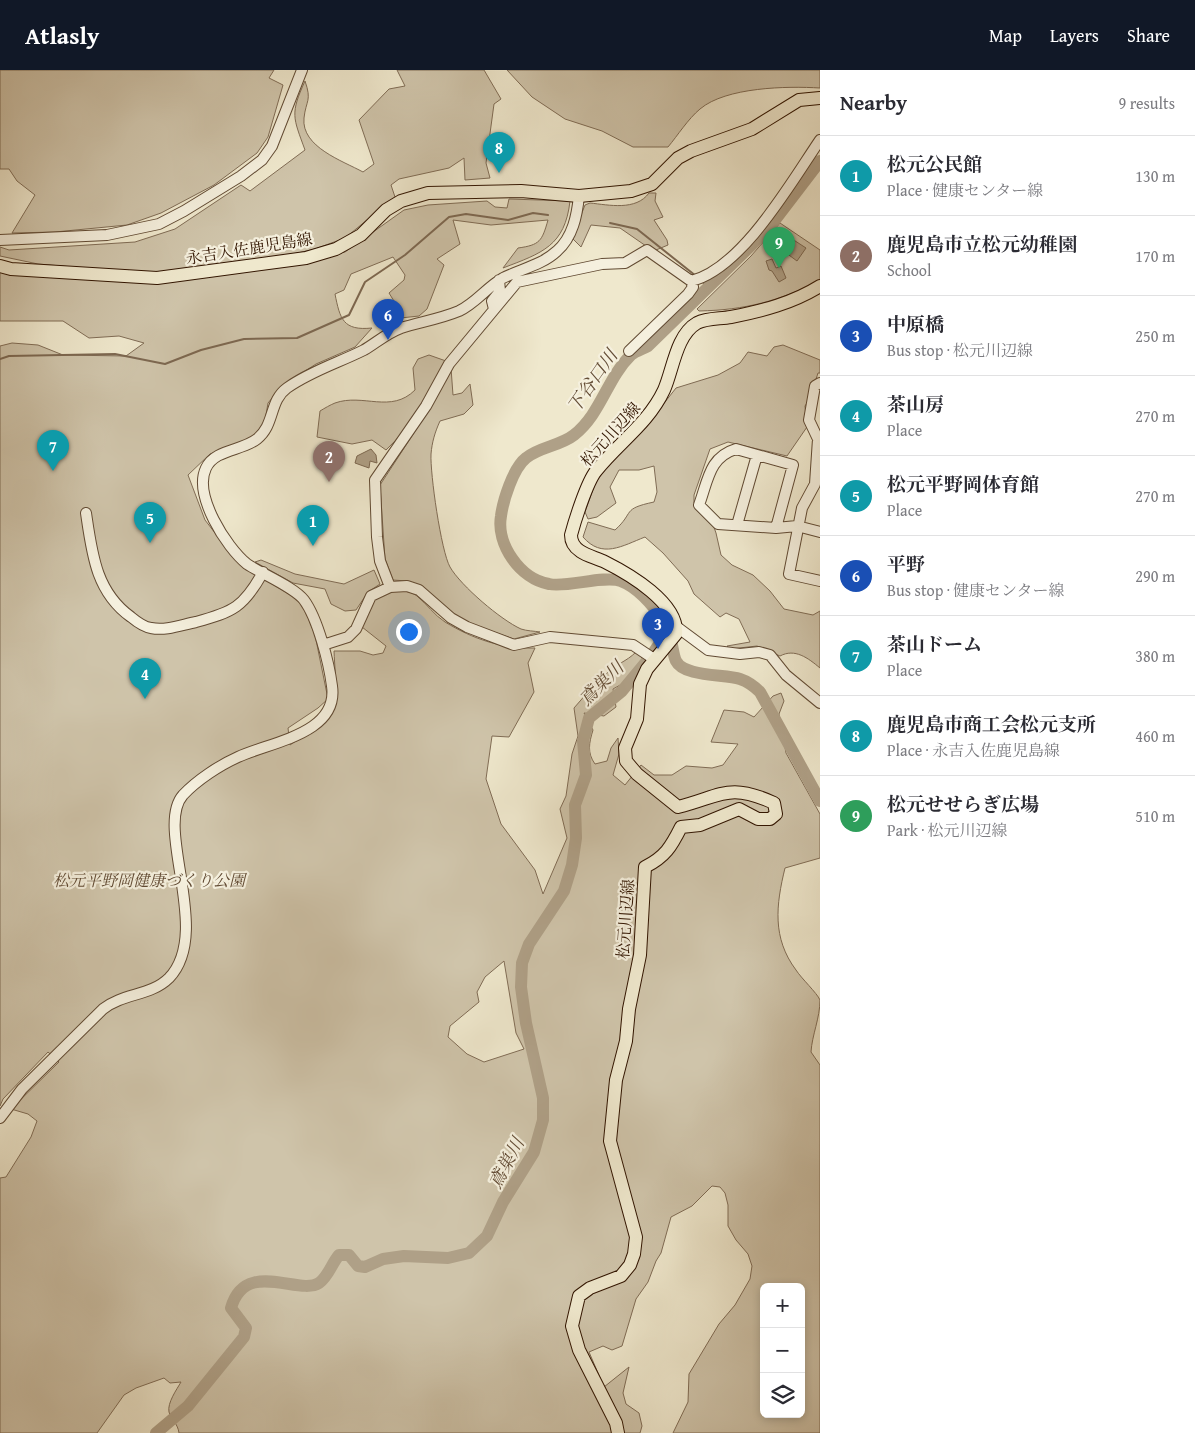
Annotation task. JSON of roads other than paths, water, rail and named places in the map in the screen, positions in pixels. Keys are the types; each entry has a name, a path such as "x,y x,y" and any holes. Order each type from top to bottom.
{"main road":[{"name":"永吉入佐鹿児島線","path":"0,266 157,278 306,258 336,249 361,235 386,210 401,201 428,193 521,191 579,196 642,189 652,184 678,158 691,151 752,129 799,100 820,98"},
{"name":"松元川辺線","path":"618,1433 616,1423 579,1350 572,1326 579,1296 590,1288 621,1276 630,1266 634,1254 636,1237 610,1141 616,1080 626,1041 629,1009 640,955 645,867 660,859 672,846 681,828 700,825 739,809 758,819 770,819 776,814 774,803 744,792 719,792 700,801 678,807 646,783 626,761 626,748 638,718 640,684 650,657 667,646 676,631 669,610 661,600 627,574 581,552 572,543 570,535 594,472 655,409 665,388 680,345 696,324 745,314 800,299 820,286"}],"street":[{"path":"0,240 114,234 159,224 184,211 241,176 262,160 276,140 302,70"},
{"path":"691,281 712,272 747,243 820,140"},
{"path":"0,1118 22,1089 103,1009 119,998 159,986 170,976 182,954 186,926 175,816 178,802 199,782 227,762 306,730 329,712 333,698 323,645 303,599 248,564 225,539 203,493 202,483 207,465 212,459 255,442 268,426 273,405 284,389 316,370 362,350 388,334 463,309 499,280 546,260 558,251 571,233 579,196"},
{"path":"390,587 380,561 376,537 375,480 426,406 449,364 517,282 602,264 624,263 648,250 691,281 693,287 629,350"},
{"path":"494,309 492,301 500,291 499,280"},
{"path":"820,383 815,386 809,420 819,439 817,485 802,508 789,574 820,581"},
{"path":"776,528 793,465 736,449 726,452 715,460 699,505 718,524 776,528 797,526 820,532"},
{"path":"737,525 757,456"},
{"path":"86,514 92,561 99,579 120,610 150,628 164,629 225,614 248,597 262,572"},
{"path":"323,645 348,637 356,628 371,596 390,587 414,587 451,618 467,627 514,645 550,637 633,645 650,657"},
{"path":"676,631 708,650 740,654 759,652 770,655 786,675 820,703"}],"waterway":[{"name":"鳶巣川","path":"156,1433 188,1406 244,1337 246,1328 231,1308 238,1293 248,1285 260,1282 273,1282 310,1286 319,1283 325,1277 339,1255 349,1255 358,1266 365,1267 383,1259 404,1256 448,1258 469,1253 487,1236 503,1202 534,1152 543,1120 543,1098 526,1023 521,987 522,963 529,944 564,891 572,865 576,838 575,805 586,775 583,741 589,718 622,691 651,656 668,631 667,625 647,600 635,589 621,581 605,579 557,585 549,584 538,581 520,568 512,559 502,538 500,527 504,502 509,485 521,463 531,454 568,439 583,426 598,407 623,364 633,354 648,346 768,229 820,161"},
{"path":"0,359 9,356 115,354 165,364 201,350 244,339 297,338 349,315 365,282 405,255 449,217 466,214 508,220 533,213 548,215"},
{"path":"610,223 637,229 696,276"},
{"path":"701,281 709,287"},
{"name":"下谷口川","path":"672,645 676,661 687,670 740,679 751,684 760,692 820,801"}],"place":[{"name":"鹿児島市商工会松元支所","path":"499,173"},
{"name":"松元せせらぎ広場","path":"779,268"},
{"name":"平野","path":"388,340"},
{"name":"茶山ドーム","path":"53,471"},
{"name":"鹿児島市立松元幼稚園","path":"329,482"},
{"name":"松元平野岡体育館","path":"150,543"},
{"name":"松元公民館","path":"313,546"},
{"name":"中原橋","path":"658,649"},
{"name":"茶山房","path":"145,699"}],"park label":[{"name":"松元平野岡健康づくり公園","path":"149,880"}]}
